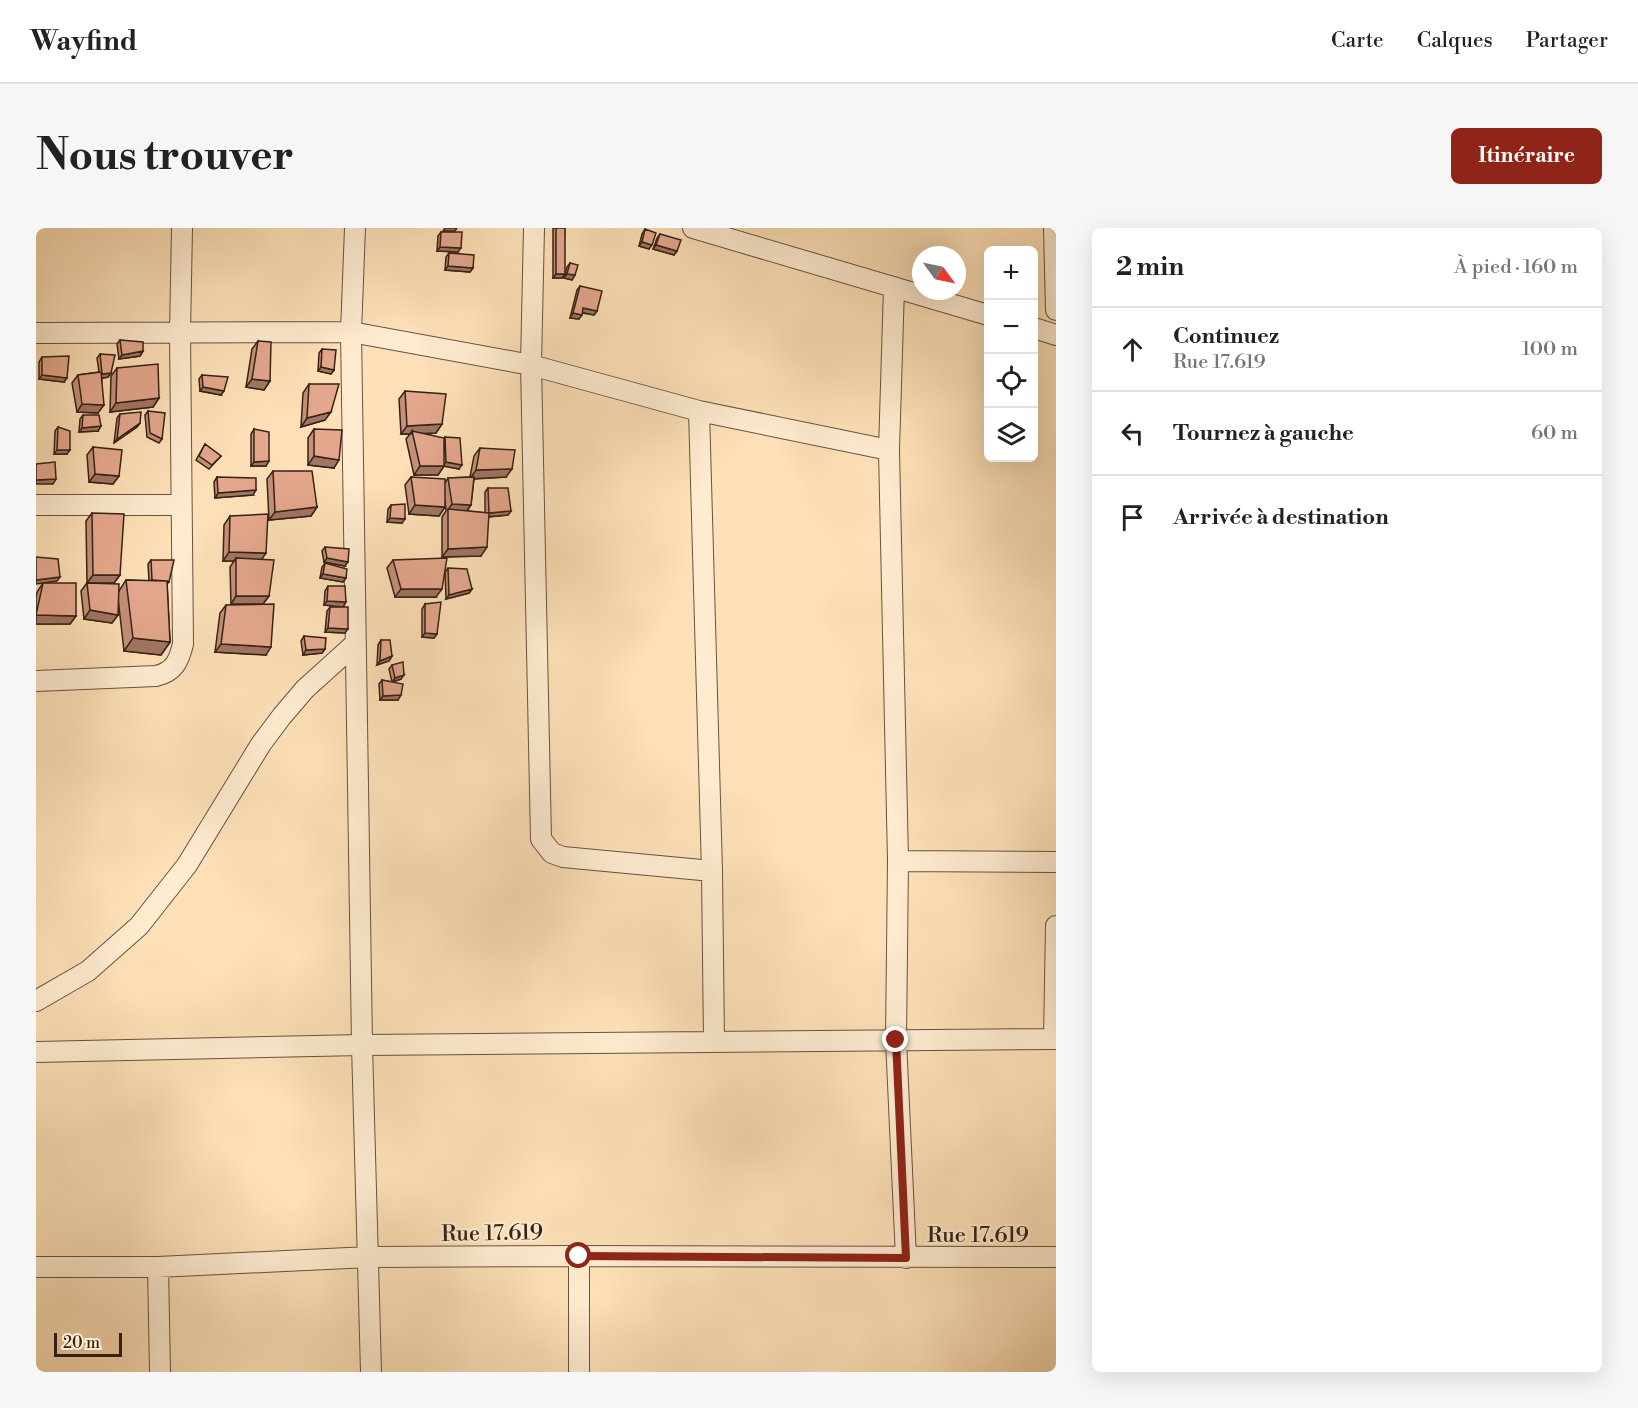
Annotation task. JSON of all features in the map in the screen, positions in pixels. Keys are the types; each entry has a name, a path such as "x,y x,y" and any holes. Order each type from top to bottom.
{"street":[{"path":"36,681 156,676 167,674 180,657 183,644 180,332 182,228"},
{"path":"355,228 351,332 362,1045 371,1372"},
{"path":"534,228 531,365 540,839 552,853 563,856 712,871"},
{"path":"693,228 984,314"},
{"path":"1054,228 1056,310"},
{"path":"894,287 889,450 898,861 896,1040 906,1258"},
{"path":"1038,329 1056,335"},
{"path":"36,333 351,332 531,365 699,411 889,450"},
{"path":"699,411 712,871 714,1042"},
{"path":"36,505 181,505"},
{"path":"36,1001 88,971 139,926 187,865 261,744 282,716 305,689 356,643"},
{"path":"898,861 1056,862"},
{"path":"36,1052 362,1045 1055,1039 1056,926"},
{"path":"579,1256 579,1372"},
{"name":"Rue 17.619","path":"36,1267 158,1267 369,1257 1056,1257"},
{"path":"158,1267 160,1372"}],"building":[{"path":"556,228 565,228 565,274 556,274"},
{"path":"645,229 656,233 652,245 642,242"},
{"path":"441,232 462,232 461,248 440,247"},
{"path":"660,234 681,240 677,251 656,245"},
{"path":"449,253 474,255 473,268 448,266"},
{"path":"570,263 578,265 575,275 567,274"},
{"path":"580,286 602,291 597,311 583,308 582,315 573,313"},
{"path":"120,340 143,342 143,351 122,355"},
{"path":"258,341 271,342 270,381 252,379"},
{"path":"322,349 336,350 334,370 321,367"},
{"path":"100,354 115,355 111,373 102,374"},
{"path":"69,356 67,378 42,375 42,357"},
{"path":"158,364 159,398 116,403 117,368"},
{"path":"101,372 104,405 82,404 78,375"},
{"path":"202,375 228,377 224,391 203,387"},
{"path":"309,384 339,384 331,412 307,418"},
{"path":"405,391 446,394 442,424 407,426"},
{"path":"148,411 165,413 162,439 150,433"},
{"path":"141,412 140,423 117,439 120,414"},
{"path":"83,415 99,415 101,426 82,428"},
{"path":"58,427 70,431 70,450 57,450"},
{"path":"254,429 269,432 269,461 254,462"},
{"path":"314,429 342,430 339,460 314,456"},
{"path":"412,431 444,438 444,466 420,466"},
{"path":"445,437 460,438 462,465 446,462"},
{"path":"205,444 221,456 212,465 199,456"},
{"path":"93,447 122,450 119,476 95,474"},
{"path":"480,448 515,450 512,469 476,470"},
{"path":"55,462 56,479 36,480 36,464"},
{"path":"273,471 312,471 317,507 275,512"},
{"path":"217,477 256,478 256,490 218,493"},
{"path":"411,477 445,479 445,507 415,505"},
{"path":"474,477 471,505 452,504 448,478"},
{"path":"488,488 508,488 511,511 489,513"},
{"path":"405,504 405,519 390,518 391,505"},
{"path":"448,509 489,513 487,547 448,549"},
{"path":"92,513 124,514 120,575 93,575"},
{"path":"268,514 266,553 229,552 230,516"},
{"path":"325,547 349,549 348,562 327,558"},
{"path":"36,557 58,559 60,577 36,580"},
{"path":"236,558 274,560 269,596 236,596"},
{"path":"447,558 442,589 401,589 393,560"},
{"path":"151,560 174,560 169,582 152,580"},
{"path":"325,563 347,569 346,578 323,574"},
{"path":"448,568 467,569 472,589 449,595"},
{"path":"126,580 167,581 170,642 133,638"},
{"path":"43,583 76,583 76,616 36,615"},
{"path":"87,583 119,584 118,615 90,610"},
{"path":"328,586 345,586 346,602 327,601"},
{"path":"441,602 437,634 425,633 425,604"},
{"path":"274,604 271,647 221,644 226,605"},
{"path":"330,607 348,607 348,629 328,628"},
{"path":"304,636 326,638 325,649 306,650"},
{"path":"381,640 390,640 392,656 380,661"},
{"path":"403,662 404,675 395,678 392,665"},
{"path":"382,680 403,684 401,695 383,696"}],"route":[{"path":"579,1256 906,1258 896,1040"}]}
